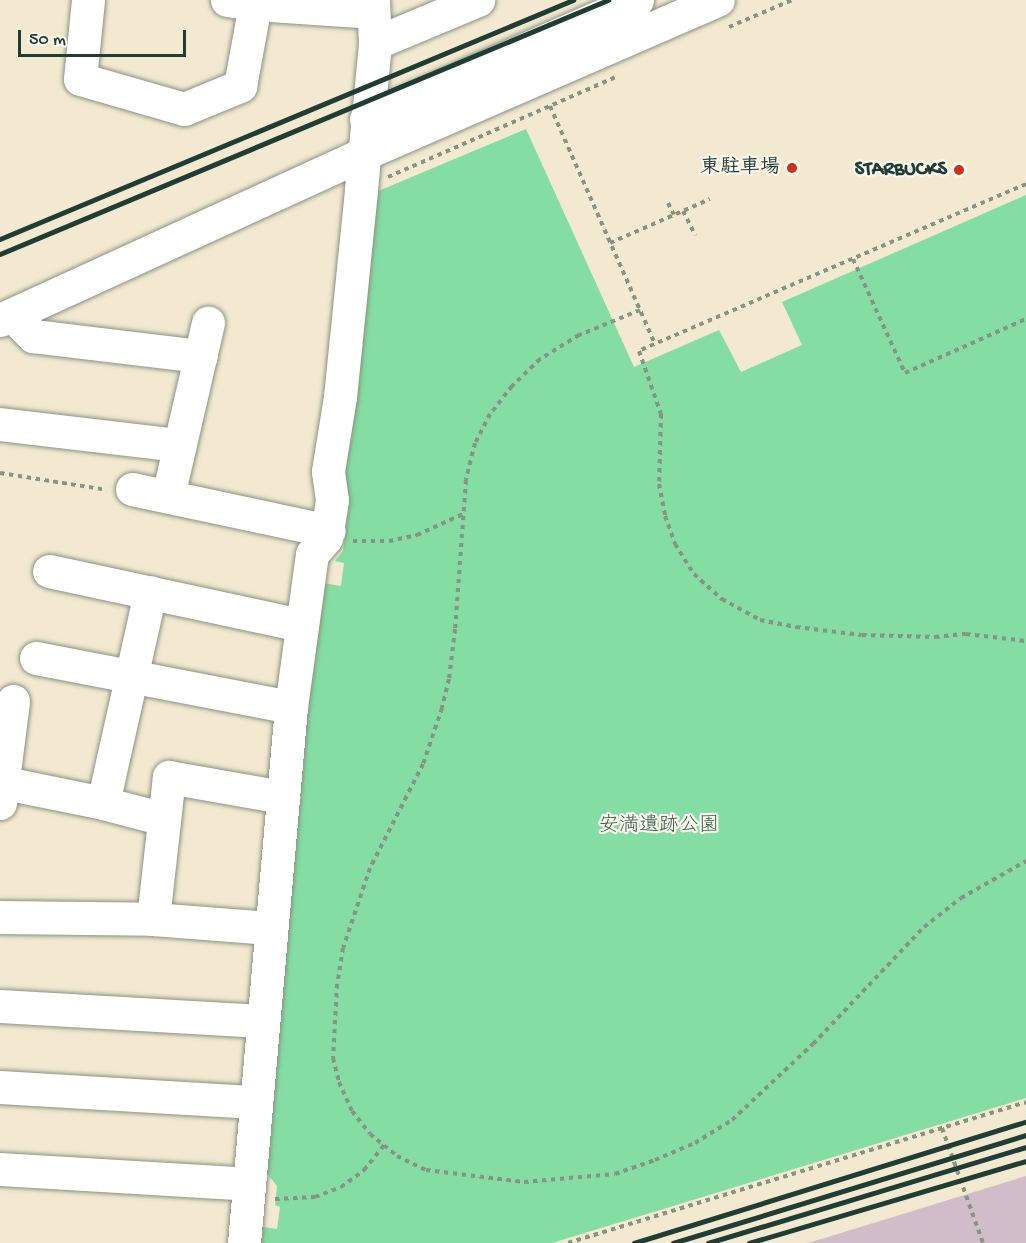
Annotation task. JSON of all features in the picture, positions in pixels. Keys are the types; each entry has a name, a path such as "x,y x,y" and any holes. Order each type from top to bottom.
{"street":[{"path":"88,0 80,79 184,109 240,86 246,1 373,18 478,0"},
{"path":"366,119 637,0"},
{"path":"6,318 363,154 723,14"},
{"path":"244,1243 291,707 312,554 327,534 332,500 328,471 340,397 361,189 373,18"},
{"path":"6,318 33,336 201,356"},
{"path":"168,496 208,323"},
{"path":"0,424 180,445"},
{"path":"132,489 327,534"},
{"path":"49,571 301,625"},
{"path":"103,803 150,592"},
{"path":"36,658 291,707"},
{"path":"13,700 1,789 103,803 164,819"},
{"path":"153,919 169,777 283,797"},
{"path":"0,917 153,919 270,928"},
{"path":"0,1006 262,1021"},
{"path":"0,1087 255,1102"},
{"path":"0,1169 248,1190"}],"path":[{"path":"723,14 792,0"},
{"path":"361,189 621,75"},
{"path":"550,106 656,344"},
{"path":"1026,184 639,351 661,414 659,484 665,516 675,544 694,574 722,599 760,620 796,627 874,636 966,634 1026,641"},
{"path":"610,243 710,199"},
{"path":"668,204 674,215"},
{"path":"683,211 695,235"},
{"path":"853,259 904,373 1026,319"},
{"path":"640,310 579,335 540,359 512,386 490,414 475,443 466,480 455,629 449,679 442,708 423,764 370,868 343,948 337,984 333,1058 339,1082 352,1111 370,1134 397,1156 426,1170 524,1182 615,1174 695,1143 732,1120 768,1089 924,927 961,898 1026,861"},
{"path":"0,473 101,490 132,489"},
{"path":"327,534 363,542 389,541 417,535 464,514"},
{"path":"568,1243 1026,1102"},
{"path":"942,1127 983,1243"},
{"path":"248,1190 289,1200 315,1197 341,1186 364,1170 384,1145"}],"shaded area":[{"path":"1026,1176 1026,1243 807,1243 828,1237"}],"green space":[{"name":"安満遺跡公園","path":"526,129 634,367 719,330 741,372 802,345 782,302 1026,195 1026,1098 552,1243 254,1243 256,1226 277,1229 280,1207 275,1205 277,1186 266,1172 317,582 341,586 344,563 335,561 343,551 345,536 333,534 364,197"}],"railway":[{"path":"0,239 573,0"},
{"path":"0,254 608,0"},
{"path":"634,1243 1026,1122"},
{"path":"673,1243 1026,1135"},
{"path":"708,1243 1026,1147"},
{"path":"749,1243 1026,1161"}],"place":[{"name":"東駐車場","path":"792,168"},
{"name":"STARBUCKS","path":"959,170"}]}
